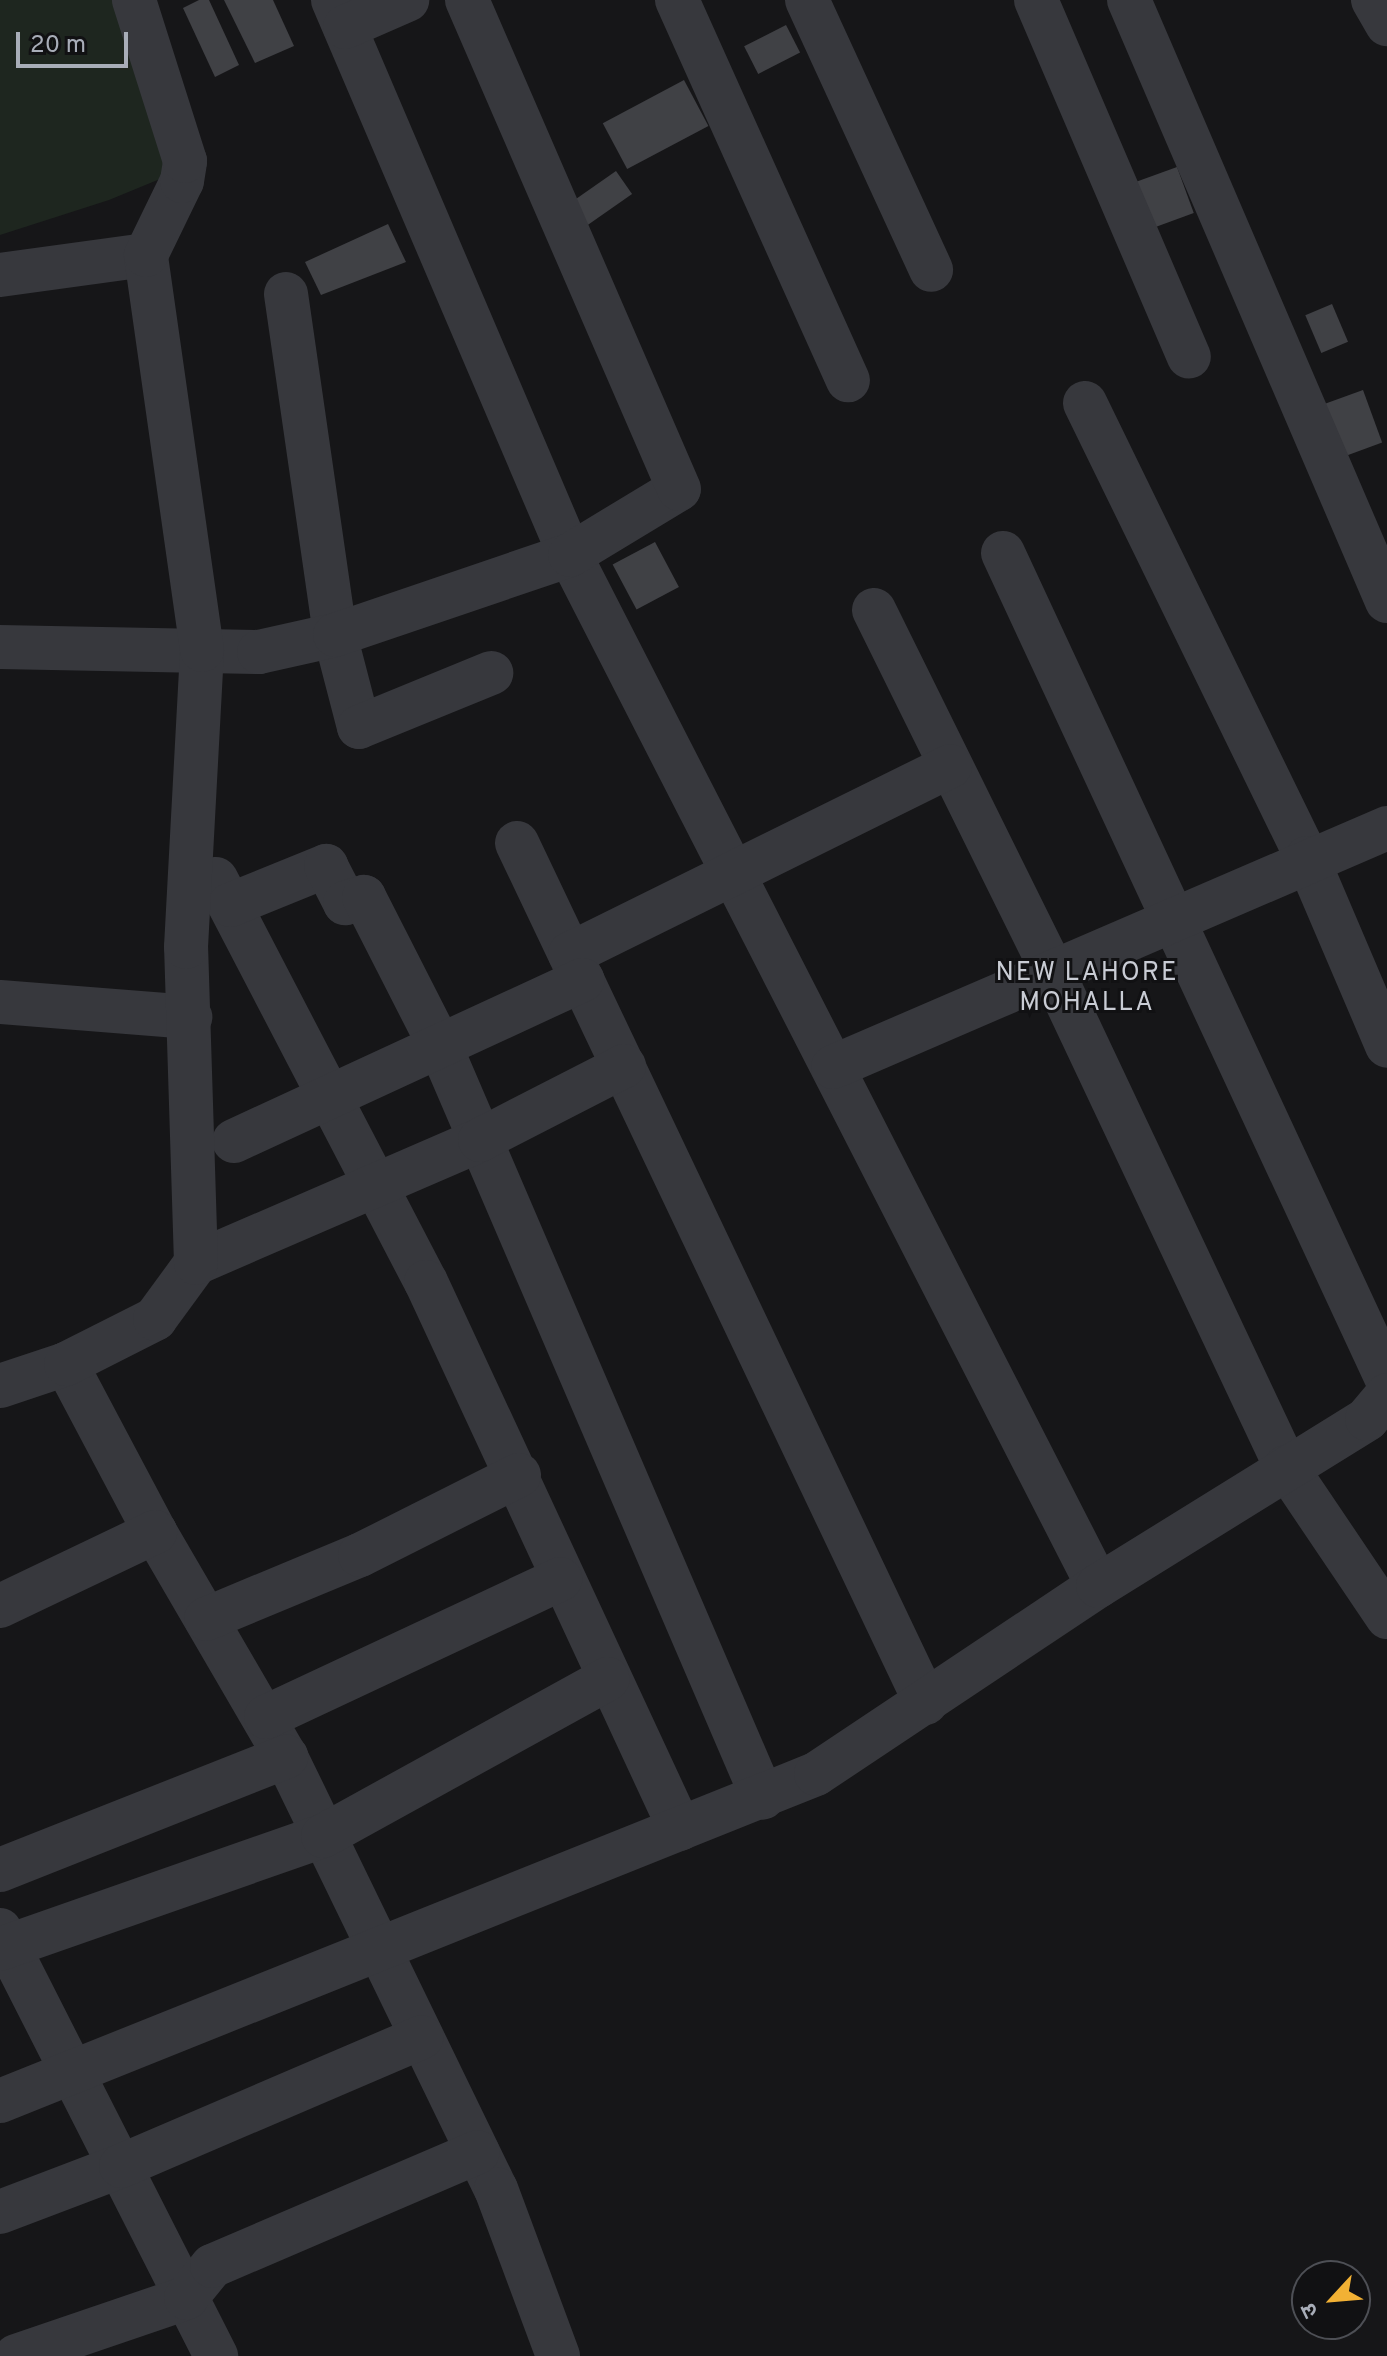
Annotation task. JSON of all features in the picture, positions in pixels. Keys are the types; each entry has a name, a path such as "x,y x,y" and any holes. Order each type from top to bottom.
{"street":[{"path":"134,0 185,161 182,181 148,242 146,255 202,650 186,947 196,1263"},
{"path":"407,0 339,14 570,555 1098,1586"},
{"path":"0,647 259,652 335,635 570,555 679,489 467,0"},
{"path":"677,0 848,380"},
{"path":"807,0 931,270"},
{"path":"1036,0 1189,357"},
{"path":"1129,0 1387,601"},
{"path":"1373,0 1387,24"},
{"path":"0,275 146,255"},
{"path":"286,294 335,635 359,727 491,673"},
{"path":"1085,403 1307,858 1387,1046"},
{"path":"1003,553 1387,1379"},
{"path":"874,610 1054,975 1286,1467 1387,1617"},
{"path":"234,1141 440,1046 734,873 950,766"},
{"path":"833,1067 1054,975 1307,858 1387,828"},
{"path":"191,836 378,1187 519,1475 560,1579 680,1829"},
{"path":"517,843 926,1703"},
{"path":"230,905 326,866 345,903 364,897 440,1046 763,1798"},
{"path":"0,1002 190,1017"},
{"path":"0,1386 66,1364 155,1319 196,1263 378,1187 480,1140 624,1066"},
{"path":"66,1364 155,1532 266,1717 286,1757 478,2152 558,2356"},
{"path":"0,2101 378,1946 763,1798 860,1748 1098,1586 1367,1419 1387,1395"},
{"path":"206,1619 360,1555 519,1475"},
{"path":"0,1606 155,1532"},
{"path":"266,1717 560,1579"},
{"path":"216,2356 121,2166 3,1942 323,1836 607,1679"},
{"path":"0,1870 286,1757"},
{"path":"0,2212 121,2166 422,2037"},
{"path":"16,2356 186,2298 212,2266 478,2152"}],"shaded area":[{"path":"0,0 128,0 177,172 109,200 0,235"}],"building":[{"path":"199,0 209,0 239,65 215,77 183,8"},
{"path":"224,0 273,0 294,46 255,63"},
{"path":"786,25 800,53 758,74 744,46"},
{"path":"684,80 708,126 627,169 603,123"},
{"path":"1177,167 1194,213 1139,233 1122,187"},
{"path":"616,171 632,194 581,229 565,207"},
{"path":"388,224 406,262 321,295 305,262"},
{"path":"1332,304 1348,342 1321,353 1305,315"},
{"path":"1363,390 1382,443 1338,459 1319,406"},
{"path":"655,542 679,587 637,610 613,565"}],"district":[{"name":"NEW LAHORE MOHALLA","path":"1087,989"}]}
